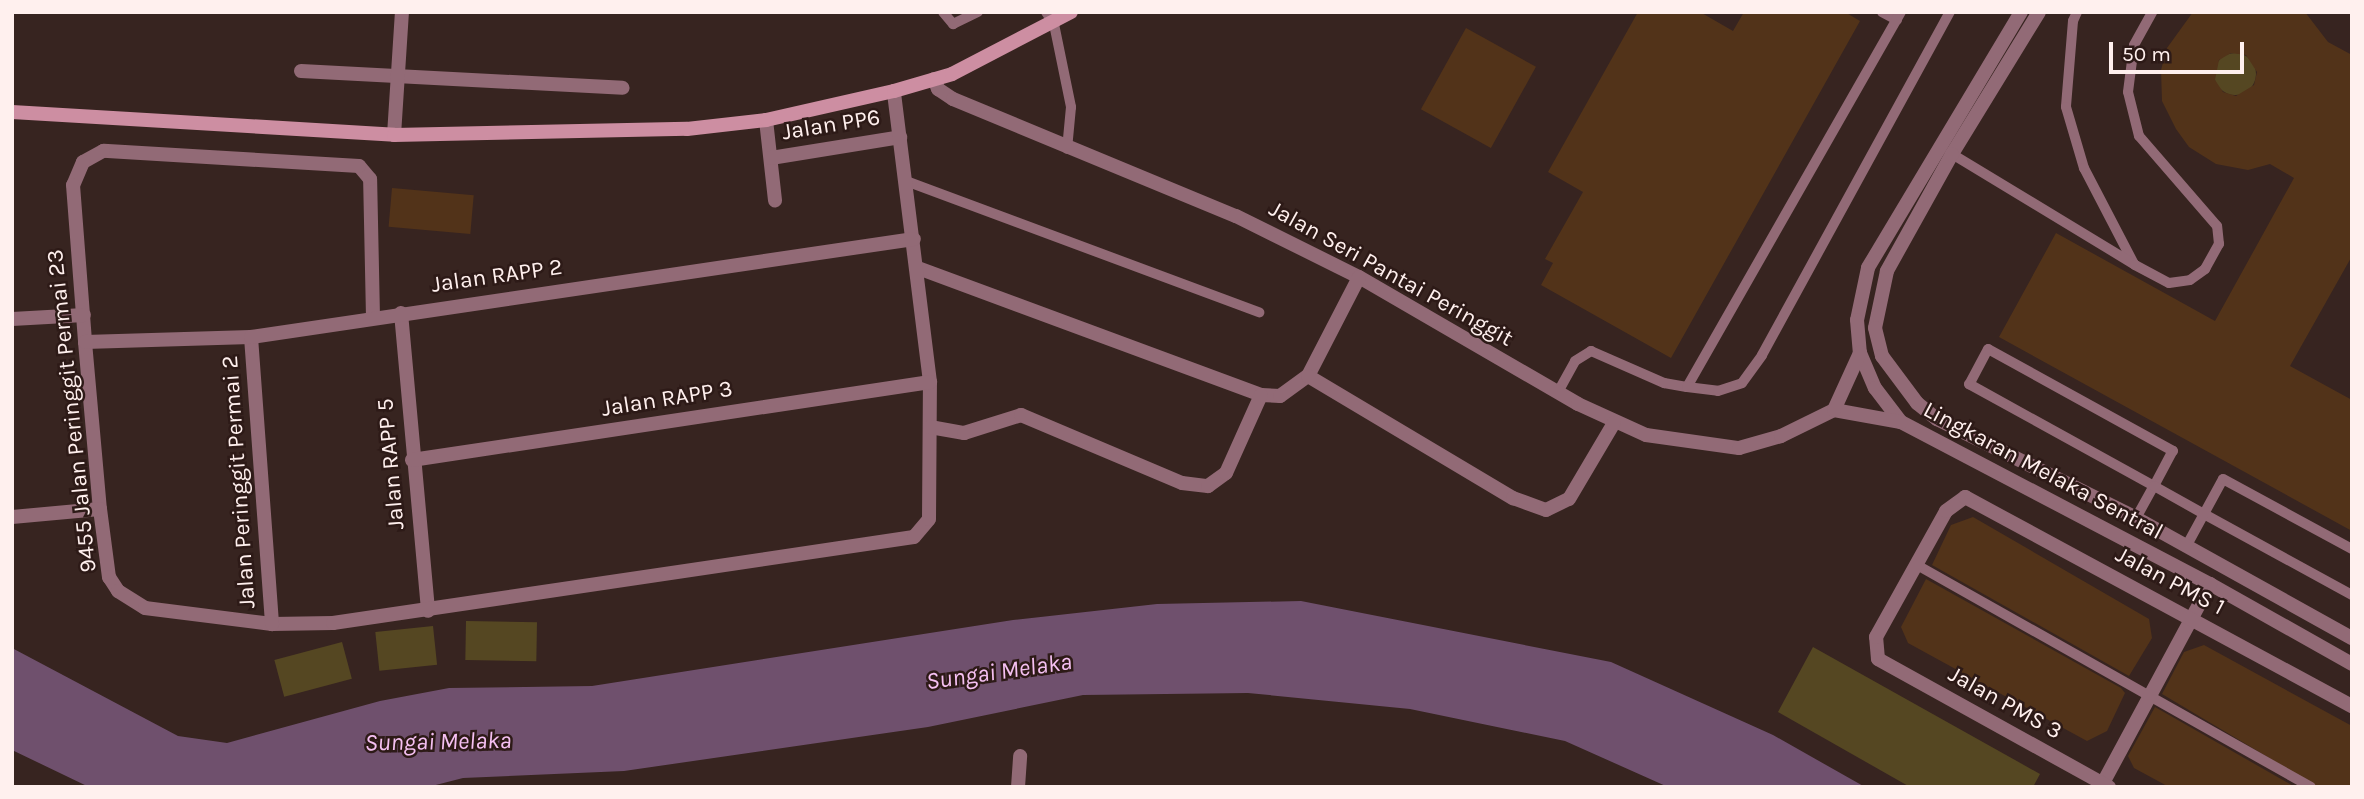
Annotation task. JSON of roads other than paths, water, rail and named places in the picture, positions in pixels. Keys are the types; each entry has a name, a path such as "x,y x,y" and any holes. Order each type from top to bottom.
{"street":[{"path":"394,135 402,12"},
{"path":"12,113 394,135 578,134 766,120 894,92 934,79 1050,18 1071,12"},
{"name":"Lingkaran Melaka Sentral","path":"2021,12 1868,268 1857,320 1860,353 1875,387 1901,422 2210,584 2352,664"},
{"name":"Lingkaran Melaka Sentral","path":"2039,12 1952,154 1887,271 1875,328 1882,356 1917,403 1937,419 2136,518 2352,638"},
{"path":"302,71 622,88"},
{"name":"Jalan Seri Pantai Peringgit","path":"934,79 944,94 1067,149 1236,216 1359,277 1614,423 1676,442 1738,448 1782,436 1834,410"},
{"name":"9455 Jalan Peringgit Permai 23","path":"373,317 370,178 359,166 103,151 83,162 73,186 100,509 109,577 130,601 145,608 272,624 333,624 914,537 929,519 930,382 918,268 894,92"},
{"path":"766,120 775,200"},
{"name":"Jalan PP6","path":"771,158 900,137"},
{"name":"Jalan RAPP 2","path":"85,342 251,337 914,239"},
{"path":"918,268 1261,395 1280,396 1308,376 1359,277"},
{"name":"Jalan RAPP 5","path":"401,313 412,460 428,611"},
{"path":"12,319 83,315"},
{"name":"Jalan Peringgit Permai 2","path":"251,337 272,624"},
{"path":"1860,353 1834,410 1901,422"},
{"path":"1308,376 1513,498 1546,510 1569,499 1614,423"},
{"name":"Jalan RAPP 3","path":"412,460 930,382"},
{"path":"930,427 964,433 1021,415 1182,483 1208,486 1226,473 1261,395"},
{"name":"Jalan PMS 1","path":"1917,565 1945,511 1965,497 2352,706"},
{"path":"12,517 100,509"},
{"name":"Jalan PMS 3","path":"1917,565 1876,637 1878,659 2106,785"},
{"path":"2106,785 2210,584"},
{"path":"1018,787 1020,756"}],"lane":[{"path":"943,12 953,24 978,12"},
{"path":"1686,387 1899,16 1882,12"},
{"path":"1558,392 1575,361 1591,351 1664,383 1718,391 1742,383 1762,355 1950,12"},
{"path":"2077,12 2073,21 2066,107 2084,168 2135,265"},
{"path":"1952,154 2135,265 2169,283 2190,280 2205,269 2220,244 2217,226 2204,207 2169,177 2139,136 2128,92 2134,45 2152,12"},
{"path":"1050,18 1071,107 1067,149"},
{"path":"906,181 1259,312"},
{"path":"2136,518 2154,486 2173,451 1988,349 1969,384 2154,486 2204,514 2352,595"},
{"path":"2187,545 2223,479 2352,549"},
{"path":"1917,565 2311,787"}],"water":[{"name":"Sungai Melaka","path":"1301,601 1611,662 1773,735 1865,787 1668,787 1565,741 1410,709 1248,693 1083,695 928,727 624,771 463,778 428,787 89,787 12,750 12,648 178,736 227,743 380,701 449,688 592,686 1013,620 1157,604"}]}
